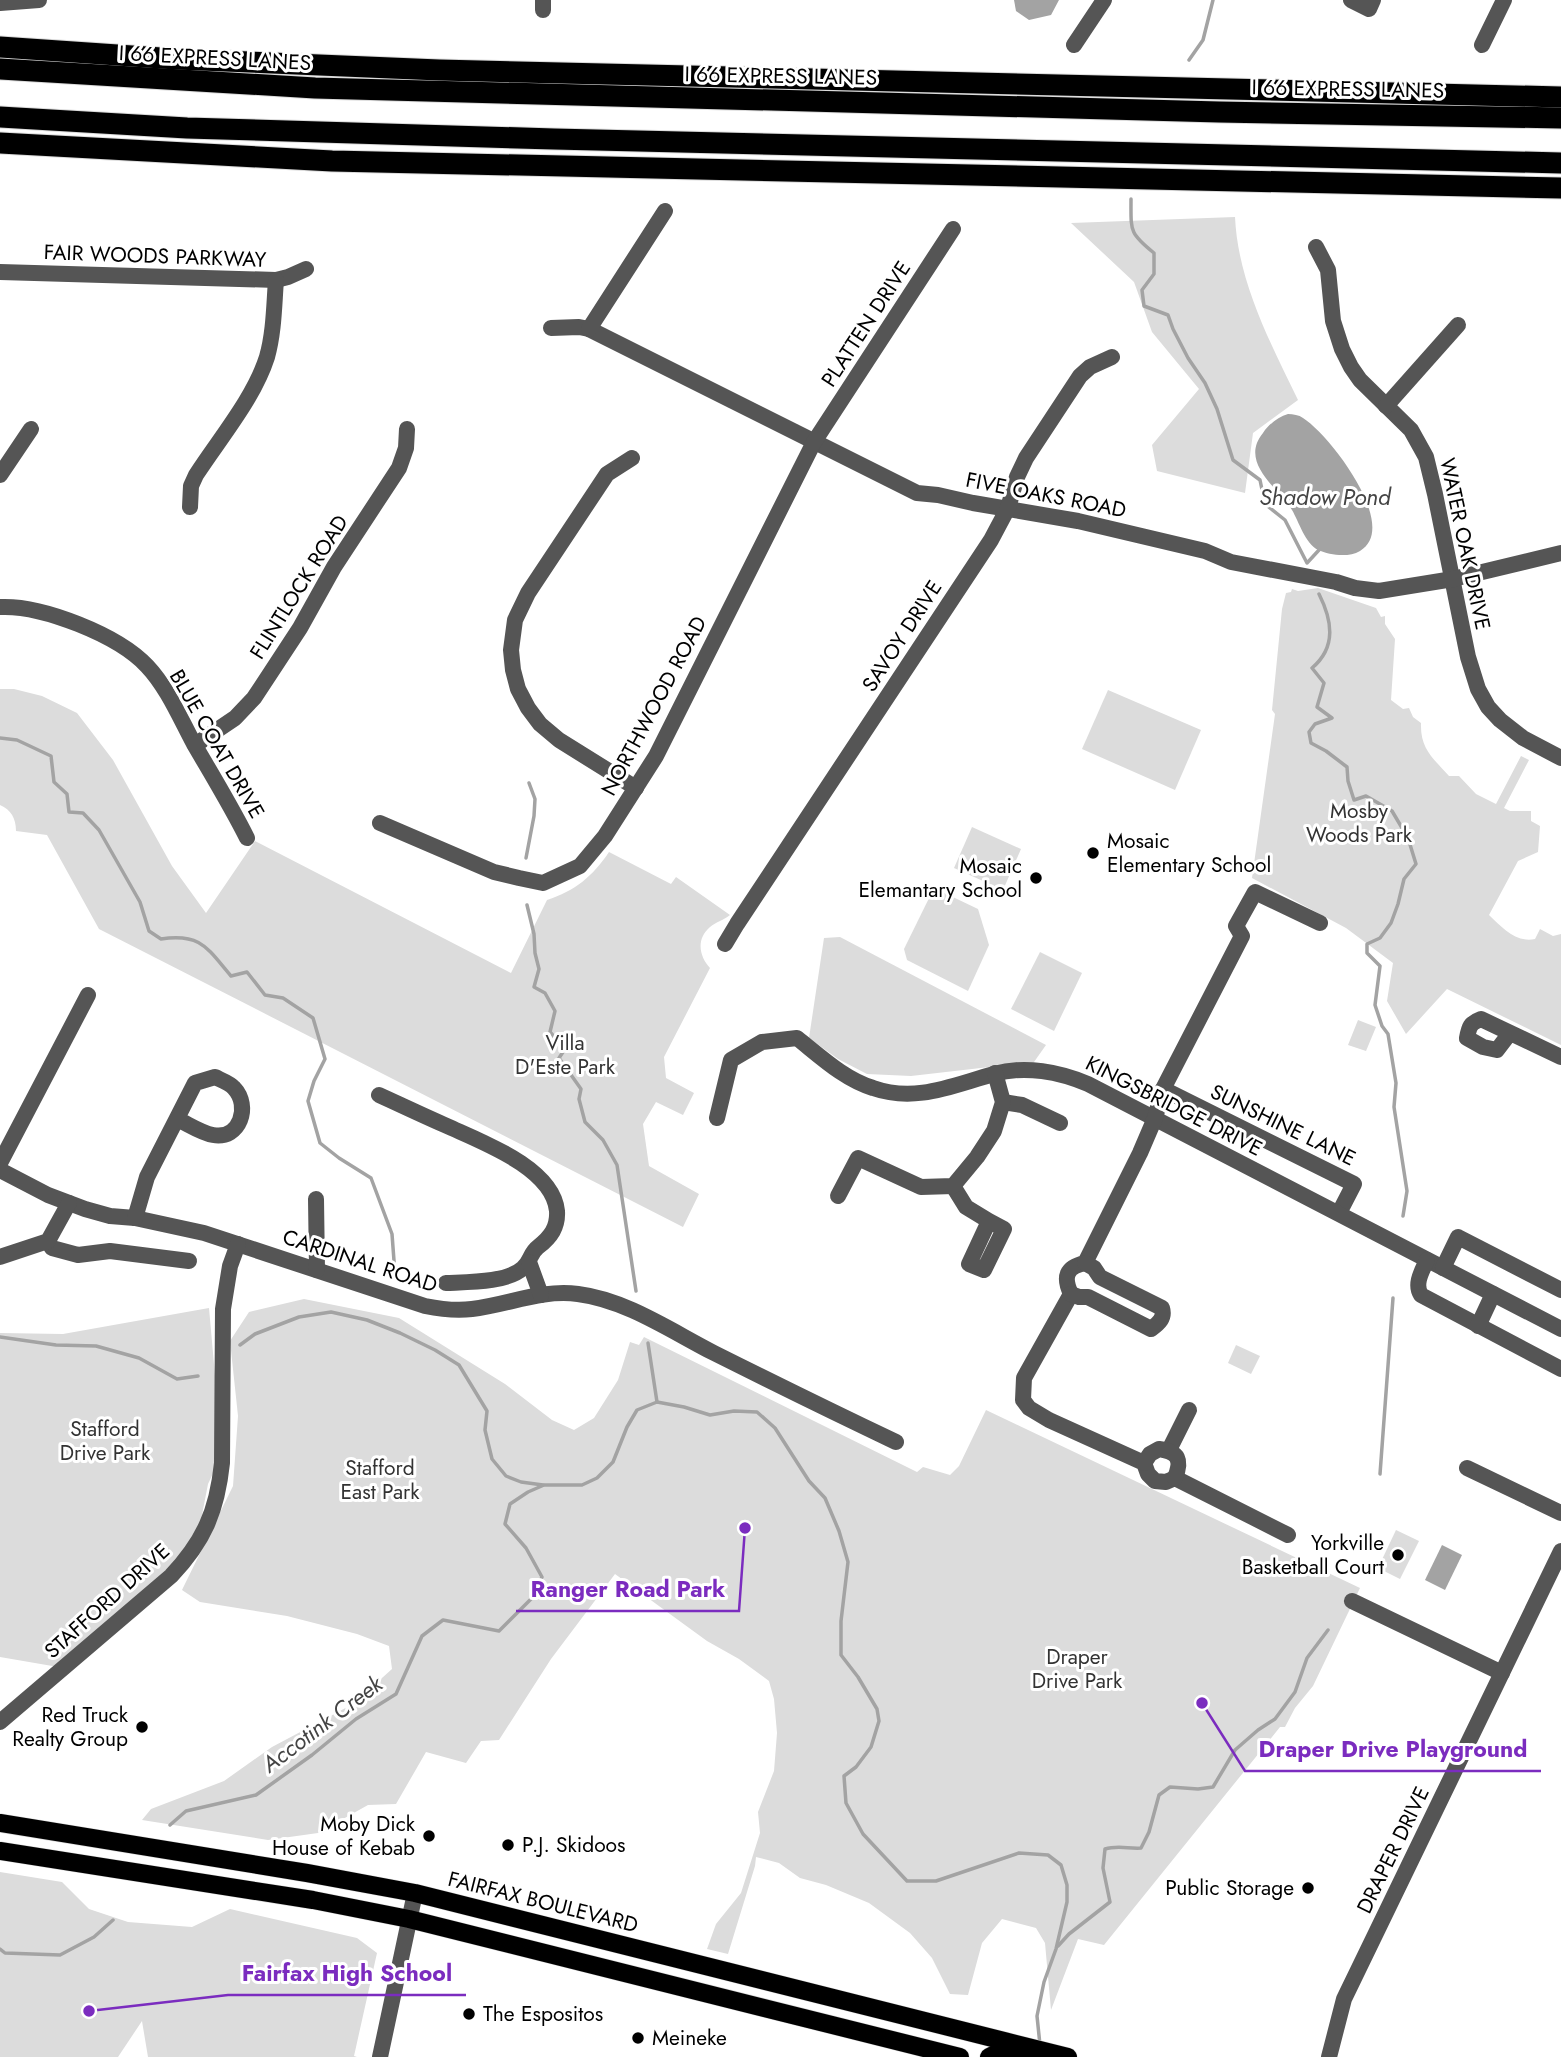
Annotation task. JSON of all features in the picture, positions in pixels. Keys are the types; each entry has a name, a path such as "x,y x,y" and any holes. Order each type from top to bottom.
{"highway":[{"path":"0,47 176,59 439,70 1561,97"},
{"name":"I 66 EXPRESS LANES","path":"0,69 329,88 1561,118"},
{"path":"0,117 187,128 540,139 1561,163"},
{"path":"0,143 332,161 1561,188"}],"main road":[{"name":"FAIRFAX BOULEVARD","path":"0,1824 415,1893 899,2014 1005,2046 1068,2057"},
{"path":"0,1851 313,1900 409,1919 960,2057"},
{"path":"894,2041 899,2014"},
{"path":"989,2057 1005,2046 1036,2057"}],"street":[{"path":"0,3 39,0"},
{"path":"1074,45 1104,0"},
{"path":"1351,0 1369,9 1373,0"},
{"path":"1482,45 1504,0"},
{"path":"589,329 665,211"},
{"name":"PLATTEN DRIVE","path":"814,442 953,229"},
{"name":"WATER OAK DRIVE","path":"1316,247 1328,270 1333,321 1342,349 1360,380 1411,430 1426,457 1471,666 1482,696 1500,720 1516,733 1561,758"},
{"name":"FAIR WOODS PARKWAY","path":"0,272 276,280 288,278 306,269"},
{"path":"190,507 191,486 196,474 248,397 264,365 273,323 276,280"},
{"path":"1386,406 1458,325"},
{"name":"FIVE OAKS ROAD","path":"551,328 589,329 918,493 1065,518 1172,542 1231,562 1380,591 1453,579 1561,553"},
{"name":"SAVOY DRIVE","path":"726,944 990,540 1008,508 1026,458 1080,376 1090,367 1112,357"},
{"path":"0,475 31,429"},
{"name":"FLINTLOCK ROAD","path":"195,745 235,718 254,698 300,628 334,567 399,468 407,448 407,429"},
{"name":"NORTHWOOD ROAD","path":"380,823 494,872 544,883 580,866 606,836 656,756 814,442"},
{"path":"632,458 607,474 528,593 515,620 511,650 518,689 540,724 559,740 636,788"},
{"name":"BLUE COAT DRIVE","path":"0,607 20,607 55,615 132,653 154,674 247,838"},
{"path":"1085,1263 1140,1153 1155,1118 1163,1089 1242,936 1236,926 1255,892 1320,923"},
{"path":"0,1163 88,995"},
{"path":"1510,1033 1561,1057"},
{"name":"KINGSBRIDGE DRIVE","path":"717,1118 731,1060 762,1042 797,1038 848,1077 871,1088 892,1093 931,1093 995,1073 1034,1071 1066,1075 1155,1118 1561,1329"},
{"path":"838,1196 859,1158 922,1187 953,1186 977,1157 994,1130 1003,1101 995,1073"},
{"name":"SUNSHINE LANE","path":"1163,1089 1354,1184 1339,1213"},
{"path":"379,1095 501,1151 533,1172 556,1198 558,1223 546,1241 531,1251 529,1262 541,1295"},
{"path":"1003,1101 1022,1105 1060,1123"},
{"path":"135,1218 147,1177 177,1119"},
{"name":"CARDINAL ROAD","path":"0,1170 48,1195 110,1216 135,1218 204,1233 409,1301 438,1308 472,1309 553,1293 579,1294 621,1306 896,1442"},
{"path":"953,1186 966,1207 989,1221"},
{"path":"316,1199 317,1270"},
{"path":"0,1257 48,1241 69,1203"},
{"path":"1443,1268 1458,1237 1561,1290"},
{"path":"48,1241 52,1248 78,1255 110,1251 189,1261"},
{"name":"STAFFORD DRIVE","path":"0,1722 171,1576 187,1559 204,1532 215,1505 222,1463 223,1309 228,1276 238,1244"},
{"path":"1427,1260 1418,1283 1421,1295 1561,1369"},
{"path":"446,1283 490,1281 522,1270 529,1262"},
{"path":"1085,1263 1094,1268 1100,1277 1162,1308 1162,1319 1151,1329 1088,1297 1071,1294 1066,1284 1067,1274 1072,1267 1085,1263"},
{"path":"1088,1297 1095,1293 1100,1277"},
{"path":"1478,1326 1493,1293"},
{"path":"1071,1294 1024,1378 1023,1400 1028,1408 1049,1420 1144,1463 1148,1474 1155,1481 1166,1482 1175,1478 1180,1466 1177,1457 1170,1450 1159,1449 1150,1454 1144,1463"},
{"path":"1170,1450 1189,1410"},
{"path":"1467,1468 1561,1513"},
{"path":"1175,1478 1288,1535"},
{"name":"DRAPER DRIVE","path":"1329,2057 1344,1999 1561,1551"},
{"path":"1352,1601 1502,1673"},
{"path":"380,2057 415,1893"}],"green space":[{"path":"1235,217 1237,241 1249,288 1298,400 1253,433 1245,493 1157,471 1152,445 1199,389 1152,332 1134,282 1071,223"},
{"name":"Mosby Woods Park","path":"1318,588 1376,608 1381,617 1385,616 1385,624 1395,639 1391,700 1403,709 1409,708 1413,717 1421,723 1425,746 1449,776 1459,776 1476,794 1496,804 1521,756 1529,760 1504,808 1510,811 1531,811 1531,821 1540,826 1538,852 1518,861 1489,915 1509,933 1521,939 1535,939 1540,929 1553,936 1561,934 1561,1045 1447,989 1406,1034 1387,1001 1393,963 1346,928 1252,878 1275,714 1272,710 1282,609 1286,593 1292,589 1298,591"},
{"name":"Villa D'Este Park","path":"0,689 14,689 42,696 77,713 113,760 172,866 206,913 255,841 511,973 547,900 582,882 609,852 671,884 676,877 730,915 710,927 703,937 701,953 710,968 664,1057 666,1078 694,1093 683,1115 656,1102 643,1124 649,1166 699,1194 683,1227 99,929 47,835 16,831 12,815 0,805"},
{"path":"1108,690 1201,730 1175,790 1082,749"},
{"path":"972,827 1021,849 1003,890 954,868"},
{"path":"934,888 978,909 989,945 968,991 907,960 904,949"},
{"path":"840,937 1046,1045 1034,1062 911,1076 867,1074 838,1059 809,1038 824,938"},
{"path":"1040,952 1082,973 1054,1031 1011,1009"},
{"path":"1358,1020 1376,1027 1366,1051 1348,1045"},
{"path":"304,1299 399,1318 505,1384 552,1420 574,1430 594,1418 618,1380 630,1342 639,1345 644,1337 917,1472 923,1467 950,1475 959,1466 986,1410 1360,1588 1313,1686 1295,1708 1285,1727 1280,1727 1104,1945 1078,1939 1051,2010 1045,1943 1036,1928 1002,1919 982,1943 968,1995 950,1994 932,1958 910,1933 869,1903 826,1885 800,1878 779,1863 756,1857 728,1954 707,1949 716,1924 741,1893 760,1833 758,1812 774,1771 777,1733 774,1699 769,1681 739,1659 707,1641 615,1574 551,1659 499,1740 481,1741 466,1763 426,1752 396,1804 368,1805 318,1833 268,1840 142,1820 151,1809 224,1781 272,1747 353,1704 392,1669 389,1646 357,1634 287,1616 200,1602 182,1590 233,1486 238,1416 230,1341 249,1312"},
{"name":"Stafford Drive Park","path":"209,1308 217,1398 217,1465 208,1484 196,1546 64,1668 0,1657 0,1333 63,1334"},
{"path":"1236,1345 1260,1356 1251,1374 1228,1363"},
{"name":"Yorkville Basketball Court","path":"1396,1530 1419,1541 1400,1579 1378,1568"},
{"path":"0,1872 62,1882 89,1909 128,1922 192,1927 230,1909 357,1938 377,1953 354,2056 357,2057 148,2057 142,2021 118,2057 0,2057"}],"water":[{"path":"1014,0 1059,0 1051,15 1029,20 1016,11"},
{"name":"Shadow Pond","path":"1288,414 1301,417 1315,427 1357,482 1372,522 1370,539 1360,551 1339,555 1313,547 1292,510 1263,474 1255,454 1257,444 1274,421"},
{"path":"1442,1545 1462,1555 1445,1590 1425,1580"}],"waterway":[{"path":"1189,60 1203,40 1213,0"},
{"path":"1131,199 1133,230 1140,241 1154,253 1154,274 1142,290 1144,306 1168,315 1188,358 1205,383 1217,409 1233,460 1260,480 1265,504 1285,520 1307,563 1319,550"},
{"path":"1319,594 1327,614 1330,633 1325,651 1312,668 1324,683 1317,707 1332,718 1315,724 1309,732 1311,743 1347,767 1354,800 1366,796 1392,811 1408,838 1416,864 1404,879 1391,923 1380,938 1367,944 1367,953 1380,966 1375,1005 1382,1026 1388,1034 1396,1083 1394,1107 1407,1191 1403,1216"},
{"path":"0,738 17,740 51,756 54,782 67,794 69,812 83,813 99,830 140,902 149,931 161,939 185,938 202,945 231,976 247,972 265,995 283,998 313,1018 325,1059 308,1101 320,1143 371,1178 392,1234 395,1274"},
{"path":"526,858 535,799 529,783"},
{"path":"527,905 539,969 534,987 545,993 555,1011 550,1032 565,1049 559,1058 581,1089 579,1099 585,1122 603,1140 617,1165 636,1291"},
{"path":"1380,1474 1393,1298"},
{"path":"240,1345 255,1334 299,1317 331,1312 367,1320 400,1333 459,1365 487,1411 485,1430 492,1459 506,1476 521,1482 543,1485"},
{"path":"0,1337 56,1345 96,1346 139,1358 177,1379 198,1376"},
{"path":"648,1343 657,1402"},
{"name":"Accotink Creek","path":"170,1825 186,1811 256,1795 356,1719 396,1694 422,1636 443,1620 499,1631 532,1598 542,1577 526,1548 505,1524 510,1504 544,1485 582,1485 597,1478 613,1462 637,1410 657,1402 710,1415 734,1411 757,1412 775,1428 809,1481 825,1498 848,1562 841,1621 841,1655 877,1709 879,1721 871,1747 856,1767 844,1776 846,1803 863,1834 907,1881 936,1881 1019,1853 1048,1855 1061,1865 1067,1885 1067,1902 1037,2016 1040,2045"},
{"path":"1058,1946 1110,1902 1103,1868 1105,1849 1141,1848 1149,1832 1159,1795 1170,1787 1213,1787 1235,1750 1275,1719 1295,1692 1307,1658 1328,1630"},
{"name":"Accotink Creek","path":"0,1949 5,1953 60,1955 94,1937 113,1920"}],"place":[{"name":"Mosaic Elementary School","path":"1093,853"},
{"name":"Mosaic Elemantary School","path":"1036,878"},
{"name":"Ranger Road Park","path":"745,1528"},
{"name":"Yorkville Basketball Court","path":"1398,1555"},
{"name":"Draper Drive Playground","path":"1202,1703"},
{"name":"Red Truck Realty Group","path":"142,1727"},
{"name":"Moby Dick House of Kebab","path":"429,1836"},
{"name":"P.J. Skidoos","path":"508,1845"},
{"name":"Public Storage","path":"1308,1888"},
{"name":"Fairfax High School","path":"89,2011"},
{"name":"The Espositos","path":"469,2014"},
{"name":"Meineke","path":"638,2038"}],"park label":[{"name":"Stafford East Park","path":"380,1480"},
{"name":"Draper Drive Park","path":"1077,1669"}]}
